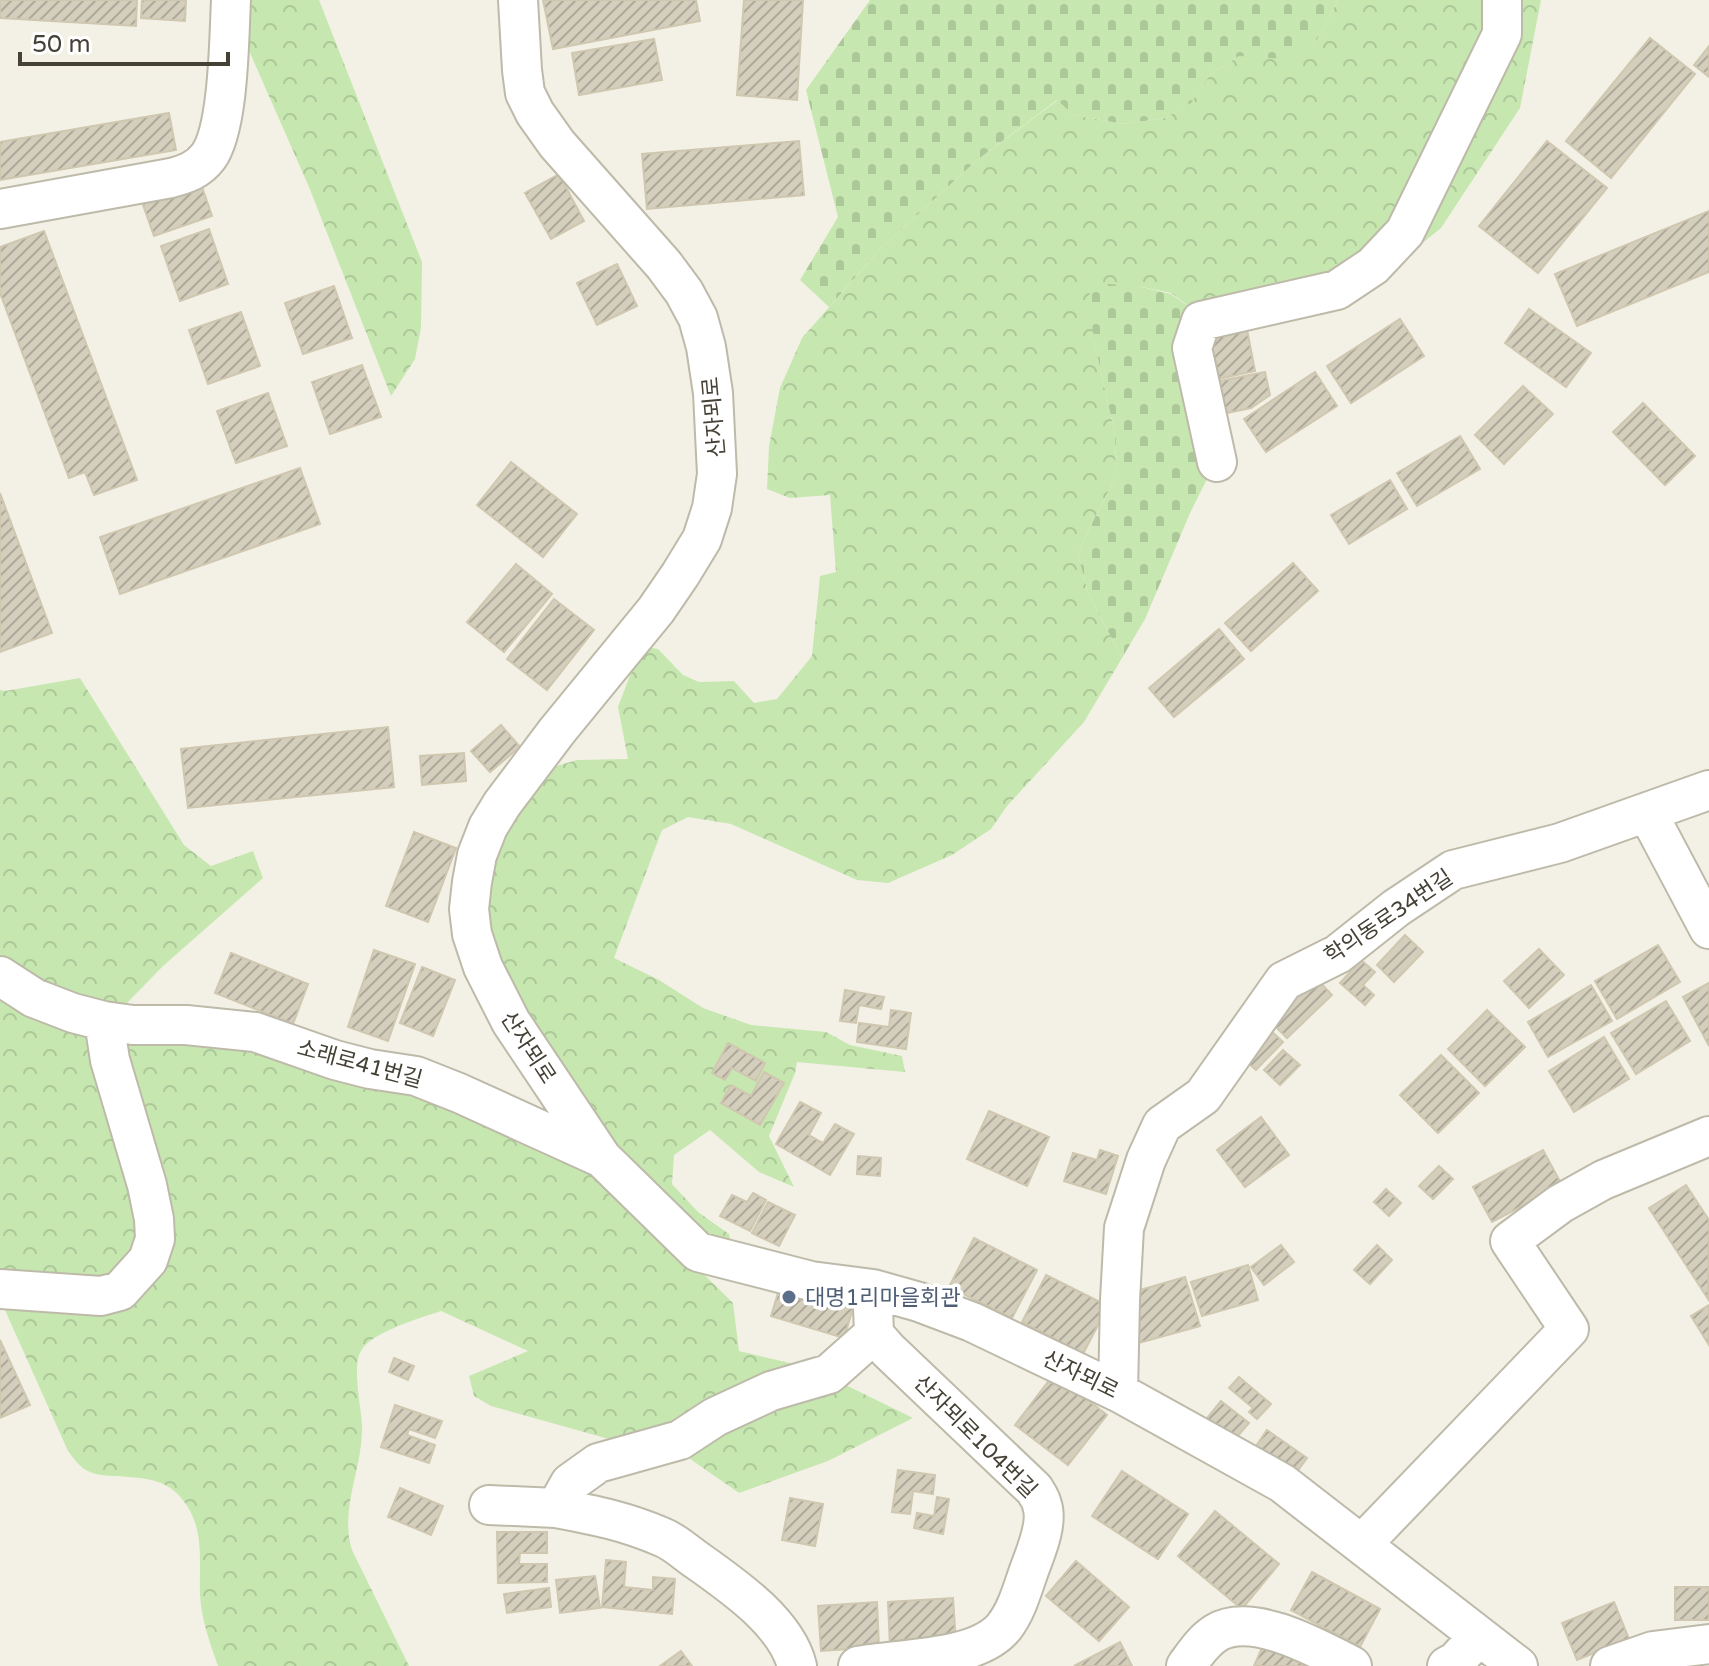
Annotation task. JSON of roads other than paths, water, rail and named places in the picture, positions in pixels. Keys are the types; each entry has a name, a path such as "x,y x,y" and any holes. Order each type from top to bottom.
{"street":[{"path":"0,209 171,178 193,172 200,166 214,148 220,132 231,0"},
{"name":"산자뫼로","path":"518,0 525,93 535,113 557,144 664,265 698,318 706,347 714,405 717,474 712,508 702,539 680,575 656,610 502,804 488,827 477,855 469,909 472,934 483,967 511,1022 602,1158 698,1252 811,1281 873,1289 919,1302 972,1322 1118,1392 1282,1483 1518,1666"},
{"path":"1217,462 1192,348 1201,321 1337,290 1373,266 1405,232 1502,34 1502,0"},
{"name":"학의동로34번길","path":"1118,1392 1124,1228 1146,1160 1162,1125 1203,1096 1284,981 1338,954 1396,908 1453,870 1560,843 1709,790"},
{"path":"1647,812 1709,929"},
{"name":"소래로41번길","path":"0,976 34,998 104,1021 255,1032 335,1060 416,1076 602,1158"},
{"path":"0,1289 101,1296 120,1291 148,1260 155,1239 154,1219 110,1060 104,1021"},
{"path":"1362,1544 1569,1329 1510,1241 1560,1204 1603,1180 1709,1136"},
{"path":"556,1508 570,1483 598,1463 680,1440 715,1417 771,1391 829,1374 874,1334 873,1289"},
{"name":"산자뫼로104번길","path":"858,1666 964,1651 984,1643 1002,1629 1014,1611 1035,1556 1044,1514 1034,1489 874,1334"},
{"path":"489,1505 556,1508 613,1518 666,1538 732,1585 772,1623 786,1642 797,1666"},
{"path":"1186,1666 1217,1632 1233,1627 1274,1631 1303,1641 1352,1666"},
{"path":"1447,1666 1456,1661 1479,1636"},
{"path":"1610,1666 1653,1651 1709,1644"}],"place":[{"name":"대명1리마을회관","path":"789,1297"}]}
